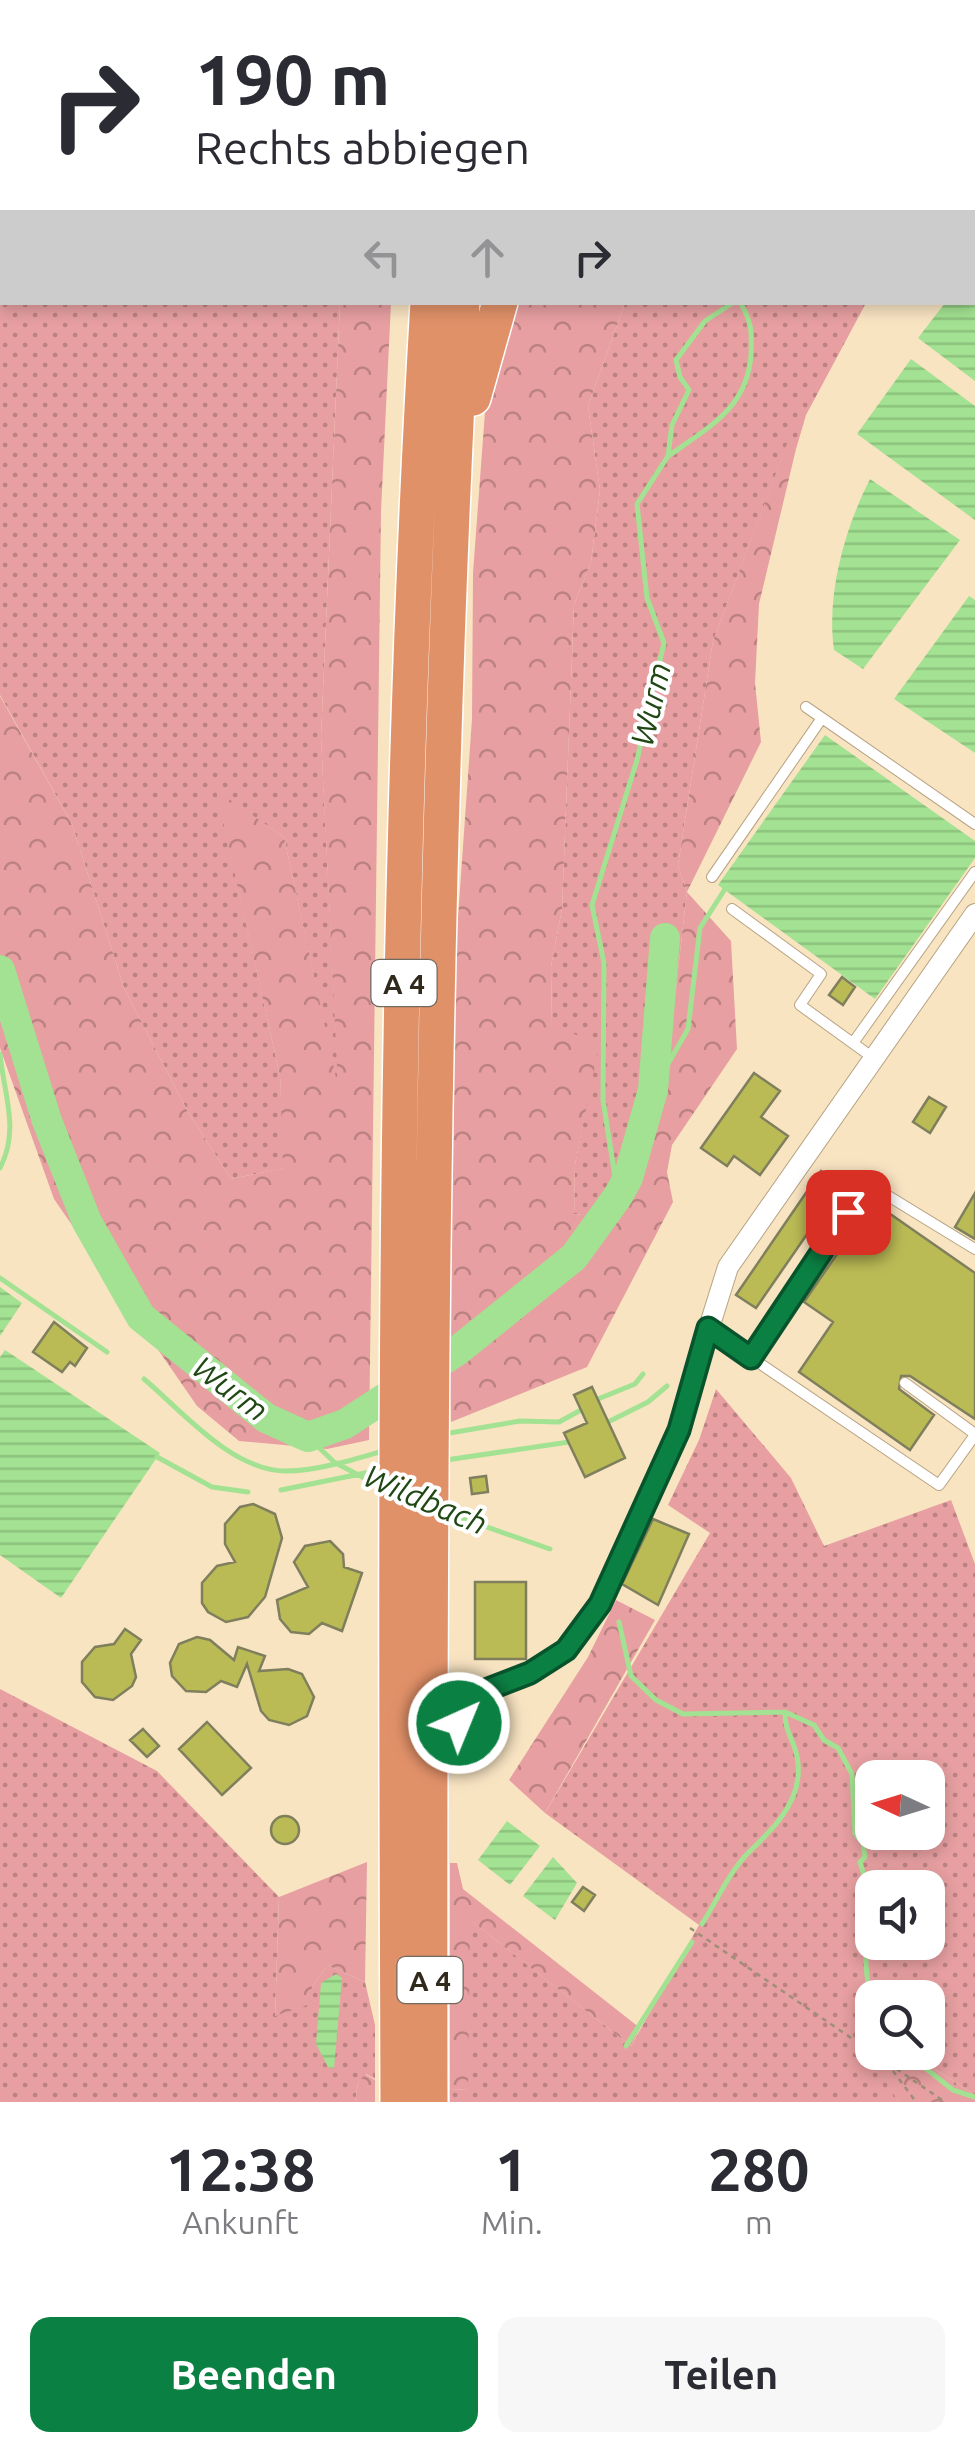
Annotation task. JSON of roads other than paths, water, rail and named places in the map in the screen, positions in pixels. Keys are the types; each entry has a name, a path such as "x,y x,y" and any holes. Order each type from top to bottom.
{"highway":[{"name":"A 4","path":"398,2102 413,1859 411,646 428,305"},
{"name":"A 4","path":"413,1318 462,305"},
{"path":"452,492 482,357 499,305"},
{"name":"A 4","path":"413,1859 430,2102"}],"street":[{"path":"702,1350 728,1268 975,914"}],"lane":[{"path":"806,707 975,824"},
{"path":"712,877 822,718"},
{"path":"853,1043 975,872"},
{"path":"732,910 821,974 800,1004 872,1058"},
{"path":"751,1358 867,1183 975,1249"},
{"path":"708,1328 939,1485 975,1434 905,1383"},
{"path":"459,1723 486,1690 530,1673 566,1650 600,1604 679,1430 702,1350"}],"waterway":[{"name":"Wurm","path":"618,1196 603,1100 604,963 592,905 637,760 664,643 647,598 637,504 668,456 672,425 689,390 680,377 676,360 705,321 729,305"},
{"name":"Wurm","path":"670,455 712,425 742,389 748,373 751,340 749,321 741,305"},
{"path":"653,1090 688,1029 700,928 725,889"},
{"name":"Wurm","path":"0,970 47,1121 87,1222 141,1317 266,1418 308,1437 345,1424 457,1351 574,1257 618,1196 628,1178 653,1090 665,938"},
{"path":"0,1054 10,1126 0,1168"},
{"path":"0,1278 107,1352"},
{"path":"598,1399 635,1384 643,1374"},
{"path":"144,1379 209,1437 246,1461 266,1468 310,1469 386,1450"},
{"path":"608,1422 648,1402 667,1386"},
{"path":"444,1434 520,1421 559,1422 581,1410"},
{"name":"Wildbach","path":"308,1437 334,1462 383,1488"},
{"path":"446,1460 569,1442"},
{"path":"157,1457 212,1487 248,1492"},
{"path":"281,1490 385,1469"},
{"name":"Wildbach","path":"444,1512 550,1549"},
{"name":"Wildbach","path":"619,1622 631,1676 656,1700 683,1714 785,1712 814,1725 824,1740 838,1748 852,1774 855,1834 863,1843 865,1857 860,1862 867,1896 868,1980"},
{"path":"702,1924 735,1869 773,1828 792,1799 798,1766 785,1712"},
{"path":"626,2046 692,1942"},
{"name":"Wildbach","path":"928,2070 953,2090 975,2097"}]}
